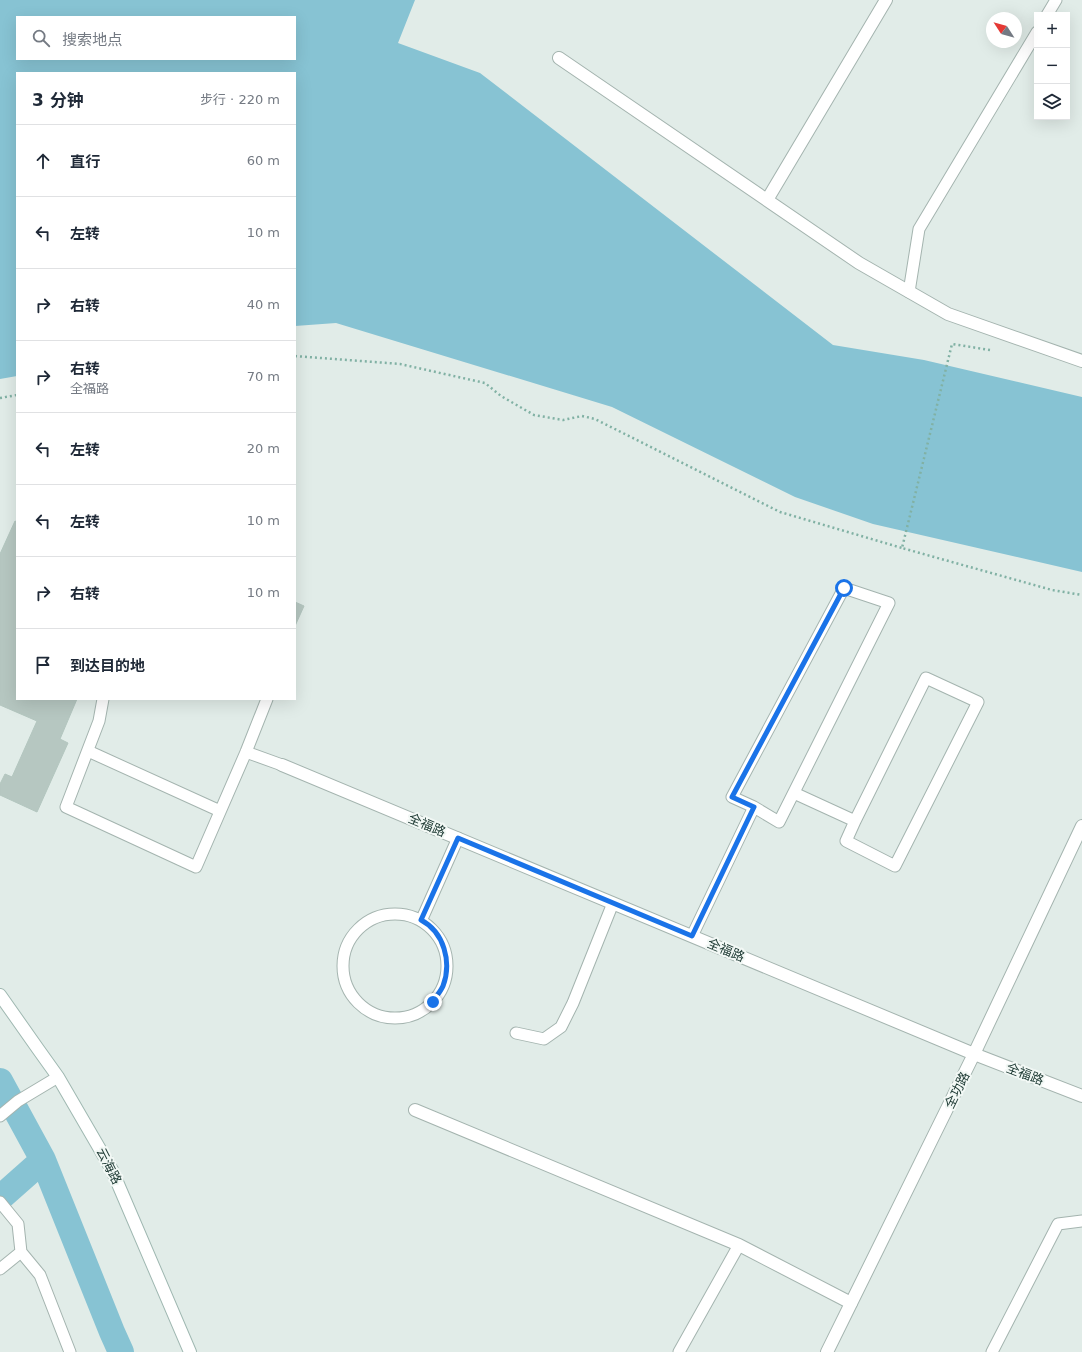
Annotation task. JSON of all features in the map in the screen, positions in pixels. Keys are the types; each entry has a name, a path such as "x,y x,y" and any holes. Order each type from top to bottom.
{"street":[{"path":"767,200 886,0"},
{"path":"559,58 859,263 909,292 948,314 1082,360"},
{"name":"全福路","path":"282,765 974,1054 1082,1096"},
{"name":"全功路","path":"827,1352 974,1054 1082,826"},
{"name":"云海路","path":"0,995 58,1076 112,1170 190,1352"},
{"path":"415,1110 739,1245 851,1303"}],"lane":[{"path":"1049,12 1056,0"},
{"path":"909,292 919,229 1034,37"},
{"path":"844,588 889,603 779,822 754,807 732,797 844,588"},
{"path":"926,678 978,702 895,866 846,841 855,821 926,678"},
{"path":"103,700 99,721 66,807 196,867 246,752 267,700"},
{"path":"88,751 220,811"},
{"path":"246,752 282,765"},
{"path":"794,793 855,821"},
{"path":"692,936 754,807"},
{"path":"421,920 458,838"},
{"path":"516,1033 544,1039 561,1028 613,903"},
{"path":"393,913 411,916 421,920 426,923 438,936 446,952 447,970 443,987 433,1002 419,1012 403,1018 386,1018 370,1012 356,1002 347,988 343,971 343,954 350,938 361,925 376,916 393,913"},
{"path":"0,1116 18,1101 58,1076"},
{"path":"0,1202 18,1224 21,1252 40,1275 70,1352"},
{"path":"992,1352 1058,1224 1082,1221"},
{"path":"679,1352 739,1245"},
{"path":"0,1269 21,1252"}],"path":[{"path":"902,548 952,344 991,350"},
{"path":"296,356 400,364 485,383 501,396 534,415 563,420 582,416 595,419 780,512 1052,590 1082,595"},
{"path":"0,398 16,395"}],"water":[{"path":"0,0 415,0 398,43 480,73 833,345 924,360 1082,397 1082,572 873,524 795,497 612,407 336,323 296,326 296,72 16,72 16,376 0,379"}],"building":[{"path":"15,521 16,700 77,700 60,739 68,743 37,812 0,795 0,784 5,774 12,777 37,721 0,705 0,554"},
{"path":"296,602 304,606 296,624"}],"waterway":[{"path":"0,1081 43,1160"},
{"path":"0,1198 43,1160 121,1352"}],"route":[{"path":"433,1002 443,987 447,970 446,952 438,936 426,923 421,920 458,838 692,936 754,807 732,797 844,588"}]}
